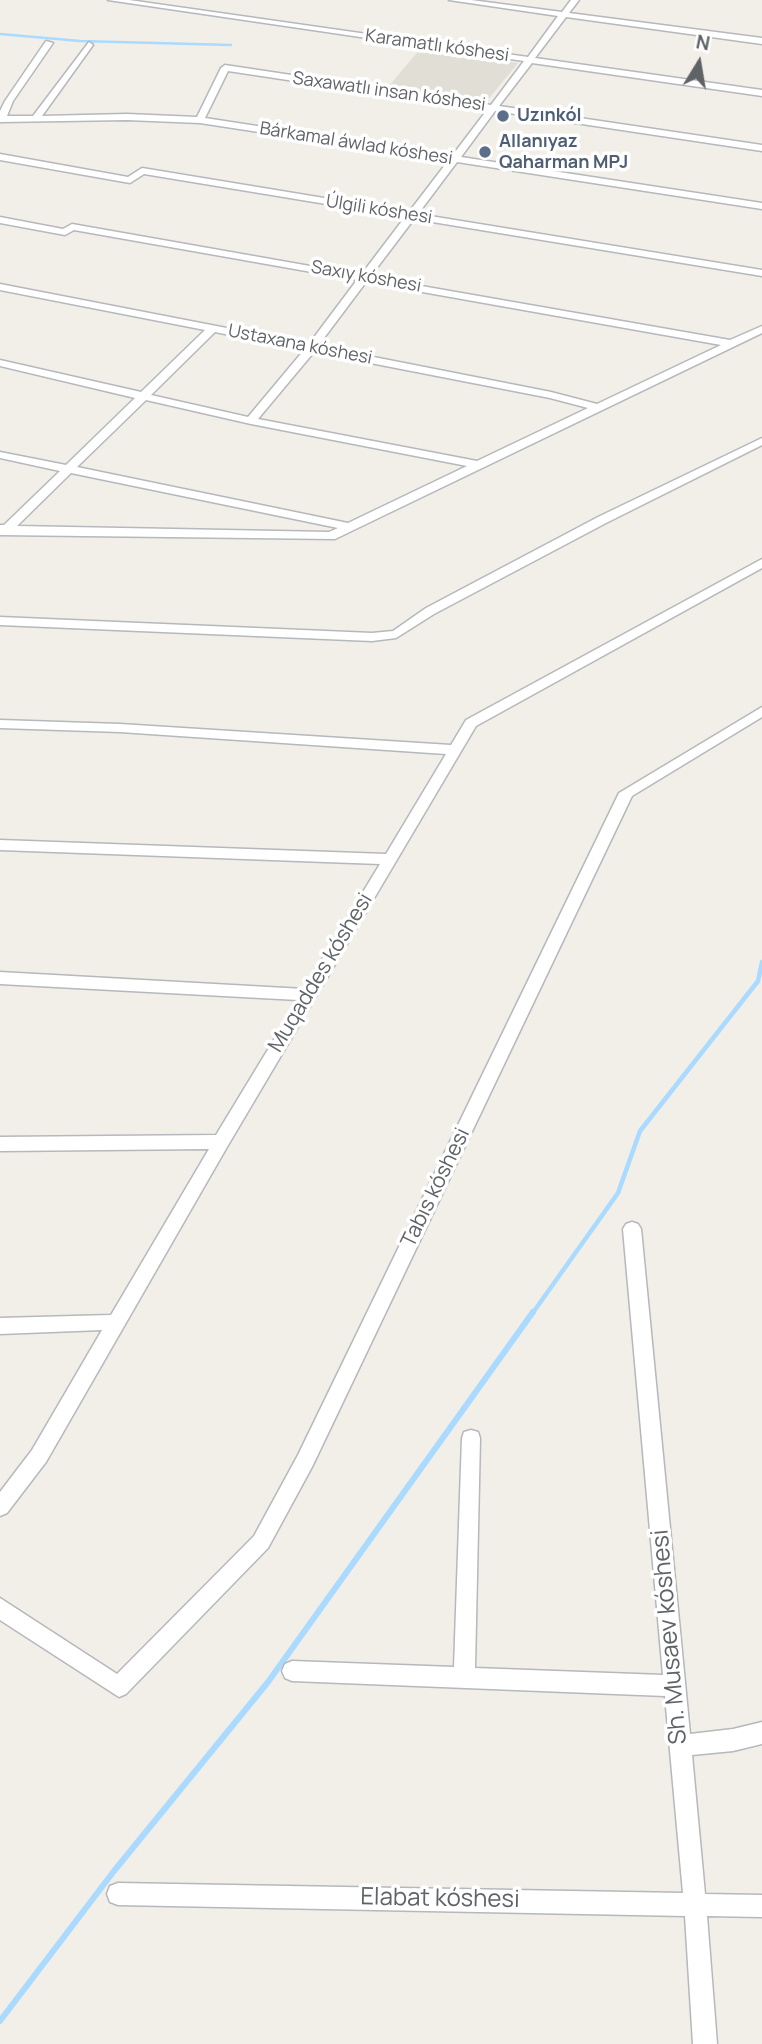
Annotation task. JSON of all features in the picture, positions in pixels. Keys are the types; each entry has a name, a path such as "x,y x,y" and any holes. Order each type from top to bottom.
{"street":[{"name":"Karamatlı kóshesi","path":"112,0 762,93"},
{"path":"453,0 762,41"},
{"path":"251,421 366,277 575,0"},
{"path":"0,119 9,101 50,43"},
{"path":"36,118 89,45"},
{"name":"Saxawatlı insan kóshesi","path":"200,120 225,68 762,148"},
{"name":"Bárkamal áwlad kóshesi","path":"0,119 200,120 762,206"},
{"name":"Úlgili kóshesi","path":"0,157 130,180 142,171 762,273"},
{"name":"Saxıy kóshesi","path":"0,220 65,232 72,227 734,344"},
{"name":"Ustaxana kóshesi","path":"0,287 551,395 599,408"},
{"path":"2,532 213,328"},
{"path":"2,532 331,536 762,329"},
{"path":"0,363 251,421 478,465"},
{"path":"0,621 372,637 396,634 430,611 602,520 762,441"},
{"path":"0,455 65,471 349,527"},
{"name":"Muqaddes kóshesi","path":"0,1507 39,1456 221,1142 471,723 495,707 762,563"},
{"name":"Tabıs kóshesi","path":"0,1608 119,1688 261,1542 305,1461 626,793 762,711"},
{"path":"0,724 120,728 455,750"},
{"path":"0,845 390,859"},
{"path":"0,978 308,996"},
{"path":"0,1144 221,1142"},
{"name":"Sh. Musaev kóshesi","path":"632,1229 695,1903 705,2044"},
{"path":"0,1326 117,1322"},
{"path":"464,1679 471,1438"},
{"path":"292,1671 674,1686"},
{"path":"680,1746 733,1740 762,1733"},
{"name":"Elabat kóshesi","path":"118,1894 762,1906"}],"shaded area":[{"path":"421,48 518,63 487,101 388,87"}],"waterway":[{"path":"0,34 80,41 231,45"},
{"path":"532,1314 618,1193 640,1131 758,981 762,962"},
{"path":"0,2021 114,1871 268,1682 533,1312"}],"place":[{"name":"Uzınkól","path":"503,116"},
{"name":"Allanıyaz Qaharman MPJ","path":"485,152"}]}
